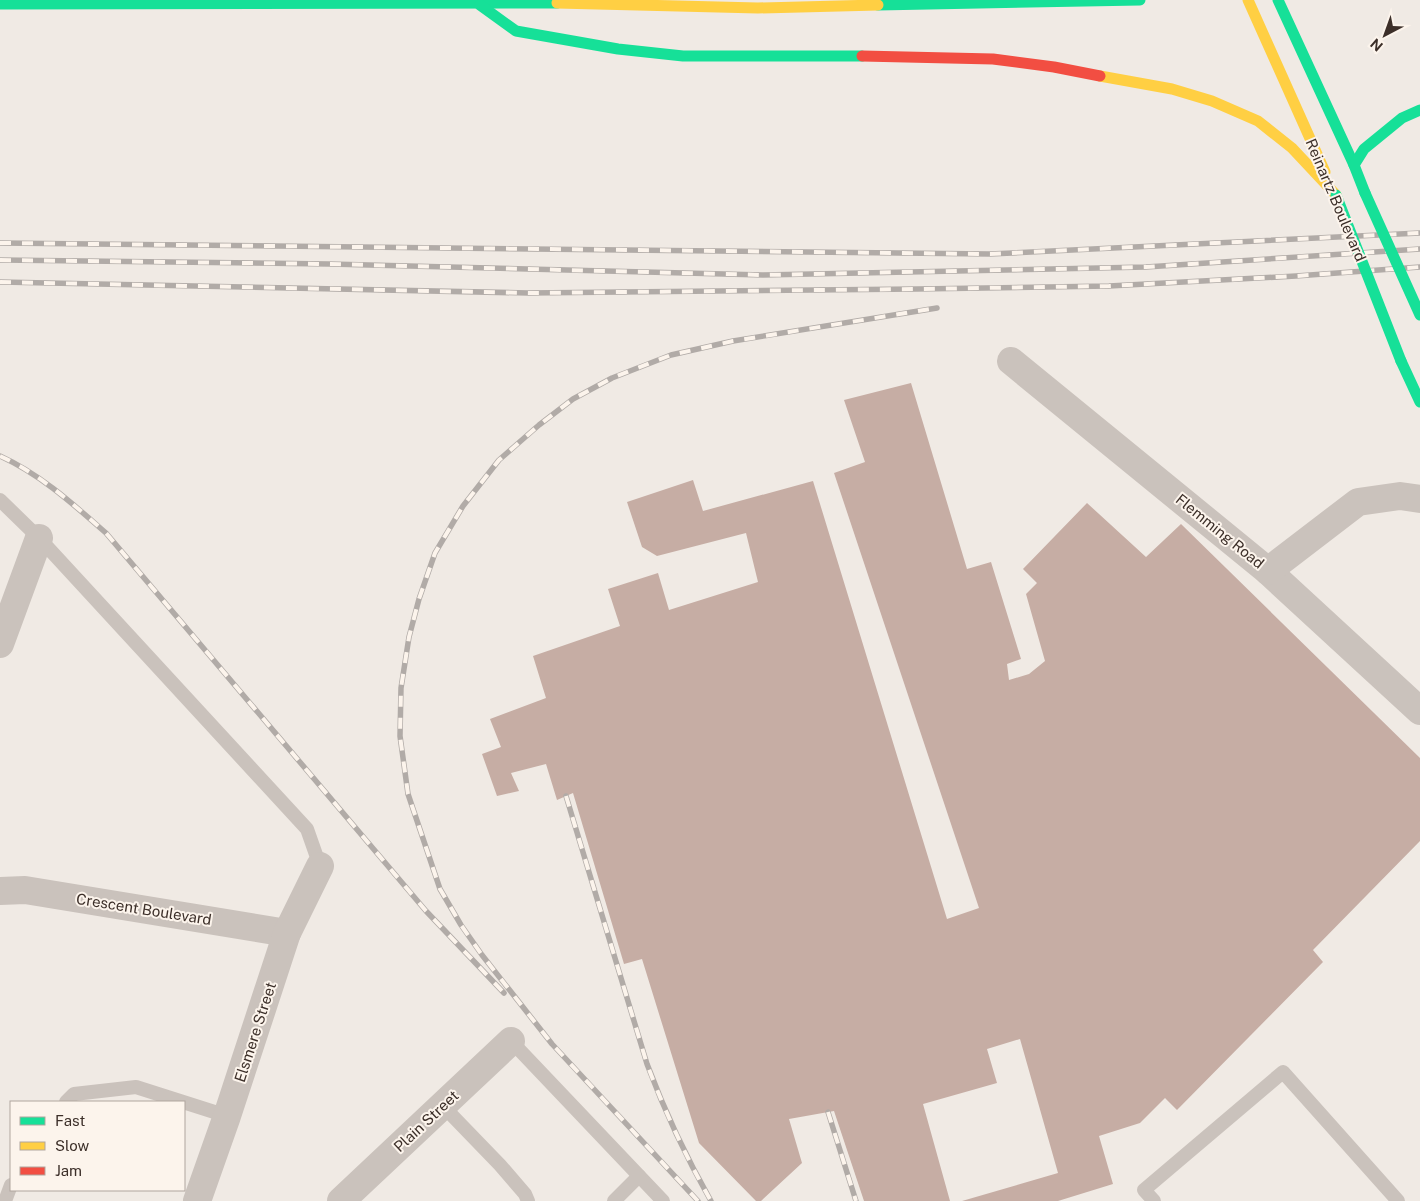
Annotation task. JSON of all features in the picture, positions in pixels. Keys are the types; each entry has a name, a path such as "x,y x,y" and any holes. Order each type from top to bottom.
{"main road":[{"path":"0,4 555,4 758,8 1140,0"},
{"name":"Reinartz Boulevard","path":"1248,0 1336,195 1401,361 1420,402"},
{"name":"Reinartz Boulevard","path":"1278,0 1420,315"},
{"path":"480,5 516,31 618,49 683,56 814,55 993,59 1054,67 1172,89 1212,101 1258,121 1292,148 1336,195"},
{"path":"1354,165 1364,149 1402,118 1420,110"}],"street":[{"name":"Flemming Road","path":"1011,361 1268,571 1420,711"},
{"path":"1268,571 1358,502 1400,496 1420,499"},
{"path":"0,644 40,538"},
{"name":"Elsmere Street","path":"197,1201 287,933 320,866"},
{"name":"Crescent Boulevard","path":"0,891 25,890 287,933"},
{"name":"Plain Street","path":"342,1201 511,1041"}],"lane":[{"path":"0,500 40,538 307,829 320,866"},
{"path":"511,1041 663,1201"},
{"path":"1154,1201 1144,1190 1283,1072 1398,1201"},
{"path":"67,1101 74,1094 136,1087 180,1101"},
{"path":"185,1103 227,1116"},
{"path":"442,1105 500,1165 525,1194 528,1201"},
{"path":"614,1201 639,1176"},
{"path":"5,1201 10,1188"}],"building":[{"path":"911,383 967,569 991,562 1021,659 1007,664 1009,680 1029,674 1045,661 1026,594 1037,583 1023,569 1087,503 1146,557 1181,524 1420,758 1420,841 1313,950 1323,962 1177,1110 1165,1098 1140,1123 1099,1136 1113,1184 1058,1201 962,1201 1058,1173 1020,1039 987,1049 997,1083 923,1104 950,1201 864,1201 834,1111 789,1119 802,1163 761,1201 756,1201 699,1143 642,959 624,964 573,793 557,800 546,764 511,773 519,791 497,796 482,754 501,747 490,719 546,698 533,656 620,626 608,589 658,573 669,610 758,582 746,533 657,556 642,547 627,502 693,480 703,511 813,481 947,919 979,908 834,473 865,462 844,400"}],"railway":[{"path":"0,243 990,254 1420,233"},
{"path":"0,260 329,264 763,275 1146,267 1420,249"},
{"path":"0,282 528,293 917,289 1109,286 1420,267"},
{"path":"698,1201 552,1044 482,955 461,925 440,889 408,794 400,736 401,688 409,637 419,599 435,553 463,506 499,460 539,425 573,399 612,378 671,355 733,341 937,308"},
{"path":"0,456 15,463 42,481 69,501 106,533 426,911 504,993"},
{"path":"566,796 647,1064 676,1134 711,1201"},
{"path":"828,1112 856,1201"}],"traffic: fast":[{"path":"878,5 1140,0"},
{"path":"1278,0 1354,165"},
{"path":"0,4 557,3"},
{"path":"480,5 516,31 618,49 683,56 862,56"},
{"path":"1365,193 1354,165 1364,149 1402,118 1420,110"},
{"path":"1365,193 1420,315"},
{"path":"1336,195 1401,361"},
{"path":"1401,361 1420,402"}],"traffic: slow":[{"path":"1248,0 1325,172"},
{"path":"557,3 758,8 878,5"},
{"path":"1100,76 1172,89 1212,101 1258,121 1292,148 1336,195"}],"traffic: jam":[{"path":"862,56 993,59 1054,67 1100,76"}]}
